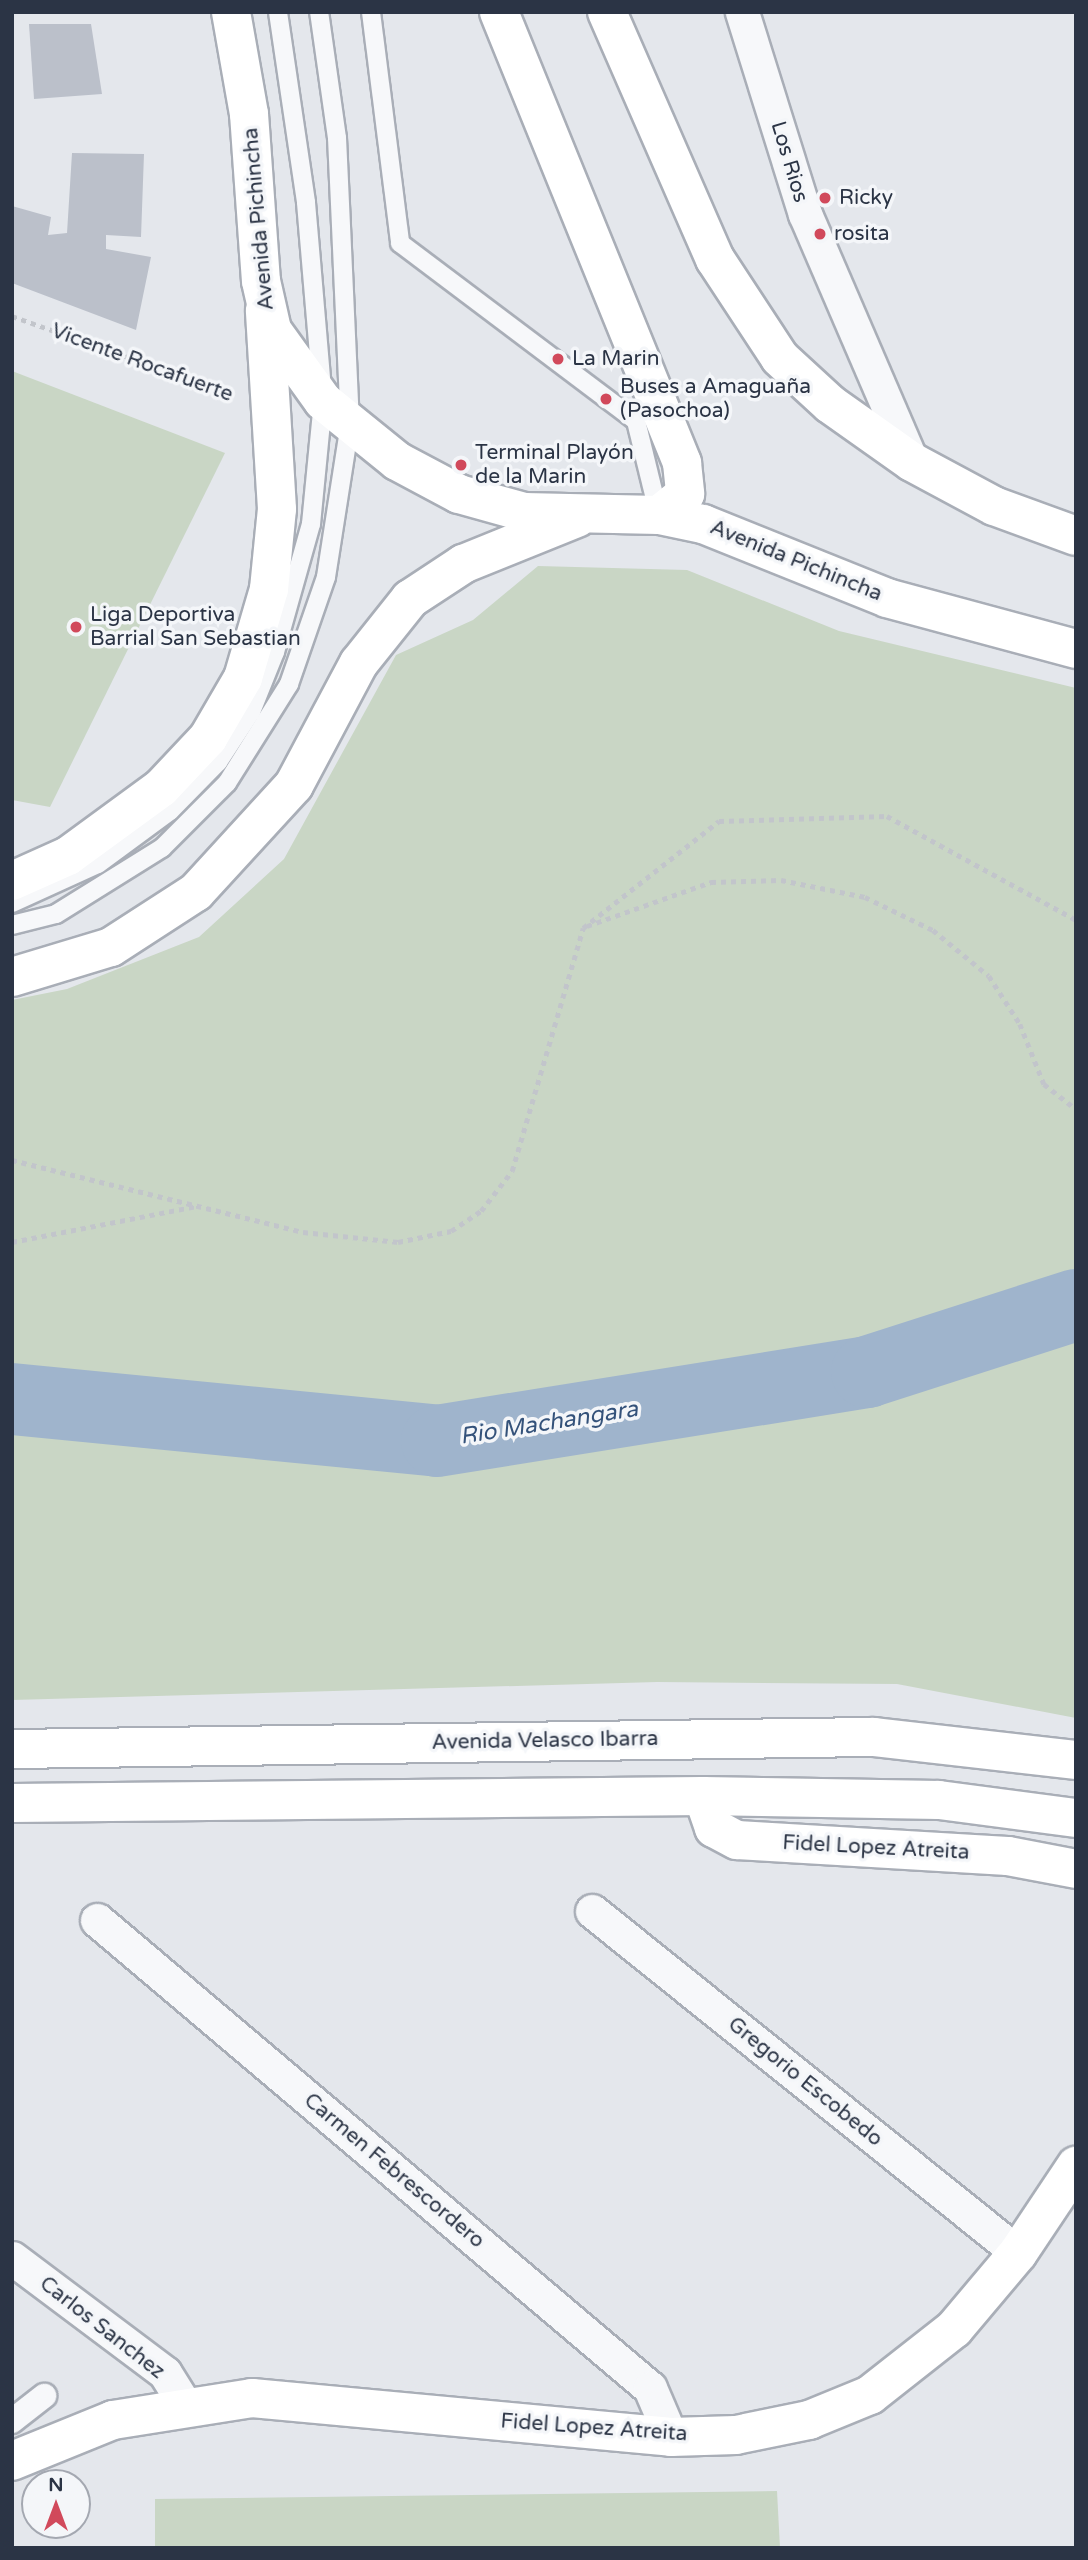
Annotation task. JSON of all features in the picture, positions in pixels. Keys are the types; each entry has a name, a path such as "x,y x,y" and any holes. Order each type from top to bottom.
{"main road":[{"name":"Avenida Pichincha","path":"230,12 249,114 265,310 285,355 336,412 397,461 459,494 577,518 659,515 740,535 911,606 1076,649"},
{"path":"499,12 682,463 685,494 659,515"},
{"path":"607,12 715,259 749,317 803,382 912,462 994,506 1076,536"},
{"path":"12,880 68,856 133,812 188,762 227,710 253,653 269,589 277,509 265,310"},
{"path":"12,977 111,947 197,892 287,794 359,663 410,599 463,564 577,518"},
{"name":"Avenida Velasco Ibarra","path":"12,1749 874,1737 1076,1760"},
{"path":"12,1803 703,1796 939,1800 1076,1818"},
{"name":"Fidel Lopez Atreita","path":"703,1796 714,1828 737,1840 1008,1856 1076,1869"},
{"name":"Fidel Lopez Atreita","path":"12,2461 113,2420 184,2404 252,2398 671,2438 736,2435 797,2422 870,2395 954,2329 1018,2253 1076,2166"}],"street":[{"name":"Los Rios","path":"742,12 805,214 912,462"},
{"name":"Gregorio Escobedo","path":"592,1911 1018,2253"},
{"name":"Carmen Febrescordero","path":"97,1920 650,2388 671,2438"},
{"name":"Carlos Sanchez","path":"12,2258 165,2373 184,2404"},
{"path":"12,2421 44,2396"}],"lane":[{"path":"12,903 98,864 170,811 218,762 251,712 312,524 336,412 278,12"},
{"path":"12,925 56,914 162,848 227,783 289,684 326,578 336,412 337,138 319,12"},
{"path":"371,12 400,243 636,421 659,515"}],"path":[{"name":"Vicente Rocafuerte","path":"12,316 273,409"},
{"path":"12,1160 303,1232 398,1242 451,1231 481,1211 512,1171 583,928 719,821 887,816 1076,920"},
{"path":"583,928 711,882 781,880 864,897 933,930 989,976 1020,1024 1044,1084 1076,1109"},
{"path":"12,1242 199,1206"}],"green space":[{"name":"Liga Deportiva Barrial San Sebastian","path":"12,371 225,453 50,807 12,800"},
{"path":"538,566 687,570 839,631 1076,688 1076,1718 897,1684 657,1682 12,1700 12,1000 67,989 199,937 284,859 396,655 473,620"},
{"path":"777,2491 780,2548 155,2548 155,2499"}],"building":[{"path":"29,24 91,24 102,94 34,99"},
{"path":"72,153 144,154 141,237 106,235 106,249 151,257 136,330 12,283 12,206 51,217 48,235 67,233"}],"waterway":[{"name":"Rio Machangara","path":"12,1399 437,1441 867,1372 1076,1305"}],"place":[{"name":"Ricky","path":"825,198"},
{"name":"rosita","path":"820,234"},
{"name":"La Marin","path":"558,359"},
{"name":"Buses a Amaguaña (Pasochoa)","path":"606,399"},
{"name":"Terminal Playón de la Marin","path":"461,465"},
{"name":"Liga Deportiva Barrial San Sebastian","path":"76,627"}]}
